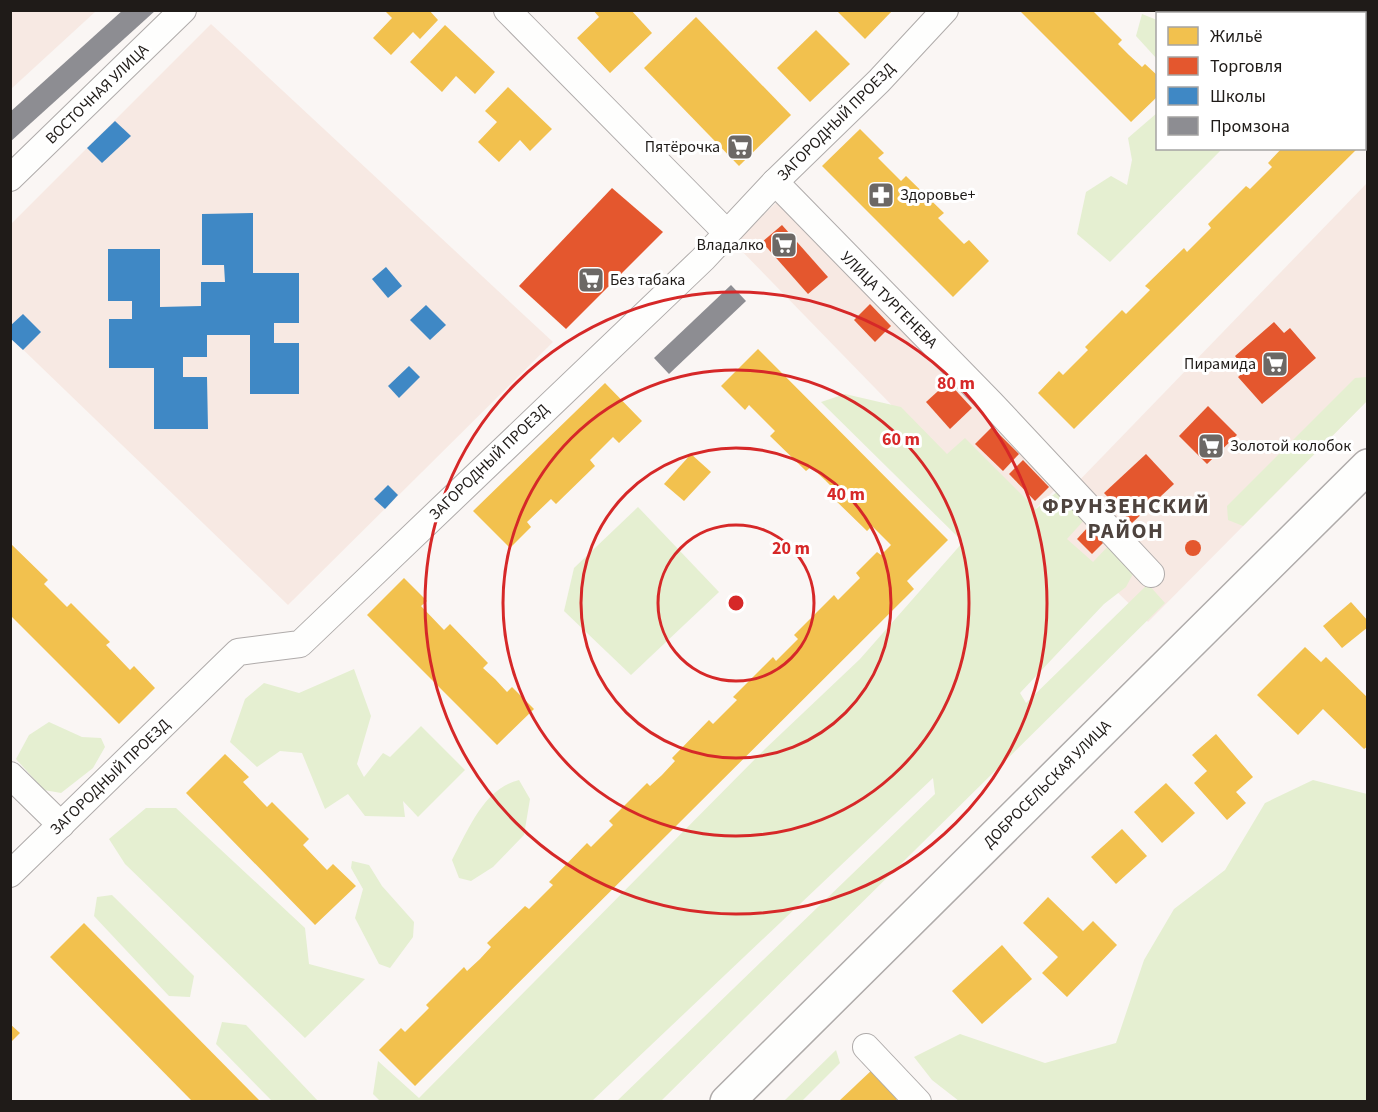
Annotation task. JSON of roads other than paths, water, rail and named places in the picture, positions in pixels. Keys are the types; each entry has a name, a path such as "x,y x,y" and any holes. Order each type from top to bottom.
{"main road":[{"name":"ДОБРОСЕЛЬСКАЯ УЛИЦА","path":"727,1101 1368,466"}],"street":[{"name":"ВОСТОЧНАЯ УЛИЦА","path":"10,178 183,10"},
{"path":"507,10 726,232"},
{"name":"ЗАГОРОДНЫЙ ПРОЕЗД","path":"10,874 238,652 300,644 703,259 726,232 879,81 944,11"},
{"name":"УЛИЦА ТУРГЕНЕВА","path":"775,182 991,403 1151,574"},
{"path":"10,775 61,825"},
{"path":"866,1047 918,1101"}],"place":[{"name":"Пятёрочка","path":"740,147"},
{"name":"Здоровье+","path":"881,195"},
{"name":"Владалко","path":"784,245"},
{"name":"Без табака","path":"591,280"},
{"name":"Пирамида","path":"1275,364"},
{"name":"Золотой колобок","path":"1211,446"}],"district":[{"name":"ФРУНЗЕНСКИЙ РАЙОН","path":"1126,518"}]}
